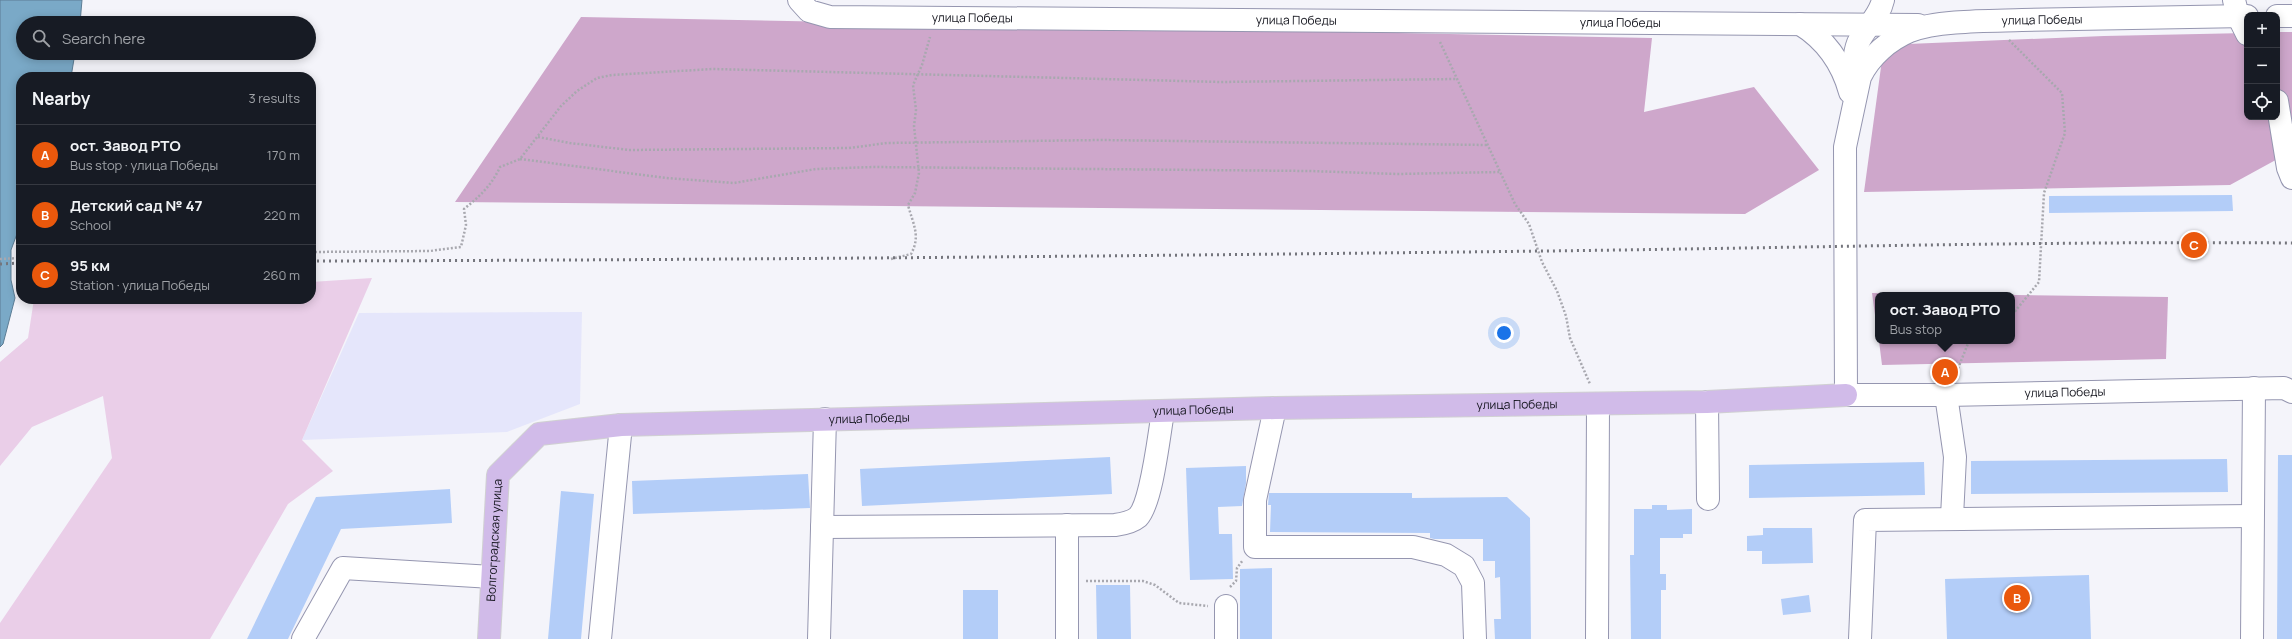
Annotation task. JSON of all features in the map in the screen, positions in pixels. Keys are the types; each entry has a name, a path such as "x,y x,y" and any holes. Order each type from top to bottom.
{"main road":[{"name":"улица Победы","path":"539,434 621,425 1275,408 1707,402 1846,395"},
{"name":"Волгоградская улица","path":"489,639 498,475 539,434"}],"street":[{"name":"улица Победы","path":"799,0 809,11 830,17 1872,24 1936,26"},
{"path":"1853,103 1856,52 1863,35 1872,24 1883,0"},
{"path":"2084,19 2097,13 2104,0"},
{"name":"улица Победы","path":"2113,0 2116,5 2129,13 2162,12 2242,17"},
{"name":"улица Победы","path":"2162,12 2084,19 1991,21 1936,26 1911,31 1880,50 1865,67 1860,77 1853,103 1846,141 1844,169 1846,395 1946,395 2254,388 2289,389"},
{"path":"2280,16 2292,16"},
{"name":"улица Победы","path":"1800,24 1819,38 1838,62 1847,82 1853,103"},
{"path":"2280,119 2288,168 2292,178"},
{"path":"2252,639 2254,388"},
{"path":"1946,395 1955,457 1952,517"},
{"path":"1707,402 1708,499"},
{"path":"1592,404 1597,639"},
{"path":"1275,408 1255,500 1255,547 1413,548 1446,555 1464,566 1473,582 1475,639"},
{"path":"822,527 1115,525 1127,523 1138,517 1144,508 1149,492 1163,412"},
{"path":"819,639 825,419"},
{"path":"600,639 621,425"},
{"path":"1860,639 1865,520 1952,517 2252,516"},
{"path":"1067,525 1067,639"},
{"path":"304,639 343,568 492,577"},
{"path":"1226,606 1226,639"}],"path":[{"path":"891,259 911,254 916,242 916,229 908,205 915,194 919,168 914,126 916,110 913,84 915,76 922,65 929,39 938,26 953,18"},
{"path":"1991,21 2062,93 2065,133 2044,193 2039,282 2015,311"},
{"path":"1433,22 1457,80 1515,204 1529,224 1542,262 1557,291 1566,316 1570,338 1590,385 1592,404"},
{"path":"316,252 430,251 460,247 466,225 464,209 477,199 494,181 500,168 520,159 561,106 577,91 597,78 612,75 713,70 915,76 1075,77 1221,82 1457,80"},
{"path":"538,137 570,143 629,150 849,148 887,143 1101,140 1488,144"},
{"path":"520,159 666,178 734,183 816,169 919,168 1310,171 1397,174 1500,172"},
{"path":"0,258 16,258"},
{"path":"1946,395 1959,368 1968,344"},
{"path":"1067,581 1143,581 1155,585 1179,603 1226,606 1226,592 1236,581 1237,568 1255,547"}],"shaded area":[{"path":"581,17 1652,38 1644,112 1754,87 1819,170 1745,214 455,202"},
{"path":"2280,32 2292,32 2292,151 2230,185 1864,192 1884,45 2104,36 2244,33 2244,120 2280,120"},
{"path":"372,278 302,440 333,471 288,504 210,639 0,639 0,623 112,458 103,396 32,427 0,466 0,362 28,338 33,304 316,304 316,282"},
{"path":"1872,293 1875,293 1875,315"},
{"path":"2015,295 2168,297 2166,359 1882,365 1879,344 2015,344"},
{"path":"582,312 580,404 507,432 302,440 359,313"}],"water":[{"path":"0,0 82,0 81,16 16,16 16,60 74,60 72,72 16,72 16,236 11,250 11,280 15,298 3,344 0,347"}],"building":[{"path":"2232,195 2233,211 2049,213 2049,196"},
{"path":"2278,455 2292,455 2292,639 2277,639"},
{"path":"1110,457 1112,494 862,506 860,469"},
{"path":"2227,459 2228,492 1971,494 1971,461"},
{"path":"1924,462 1925,495 1749,498 1749,465"},
{"path":"1246,466 1246,483 1242,506 1218,507 1219,534 1232,534 1233,579 1190,580 1186,468"},
{"path":"808,474 810,508 633,514 632,481"},
{"path":"450,489 452,523 341,529 288,639 247,639 316,497"},
{"path":"561,491 594,494 581,639 548,639"},
{"path":"1269,493 1412,493 1412,498 1507,497 1530,518 1531,639 1495,639 1494,619 1501,619 1500,577 1495,578 1495,561 1483,561 1483,539 1434,539 1430,538 1430,533 1270,532 1271,505 1268,505"},
{"path":"1652,505 1667,505 1667,510 1692,509 1692,534 1683,534 1683,538 1660,538 1660,574 1666,574 1666,590 1661,590 1661,639 1631,639 1630,555 1634,555 1634,509 1652,509"},
{"path":"1763,528 1812,528 1813,563 1762,564 1762,551 1747,551 1747,536 1763,535"},
{"path":"1272,568 1272,639 1240,639 1240,569"},
{"path":"2089,575 2091,639 1947,639 1945,579"},
{"path":"1096,585 1130,585 1131,639 1097,639"},
{"path":"963,590 998,590 998,639 963,639"},
{"path":"1809,595 1811,612 1783,615 1781,599"}],"railway":[{"path":"316,261 928,258 2012,244 2292,243"},
{"path":"0,264 16,263"}],"place":[{"name":"95 км","path":"2194,245"},
{"name":"ост. Завод РТО","path":"1945,372"},
{"name":"Детский сад № 47","path":"2017,598"}]}
